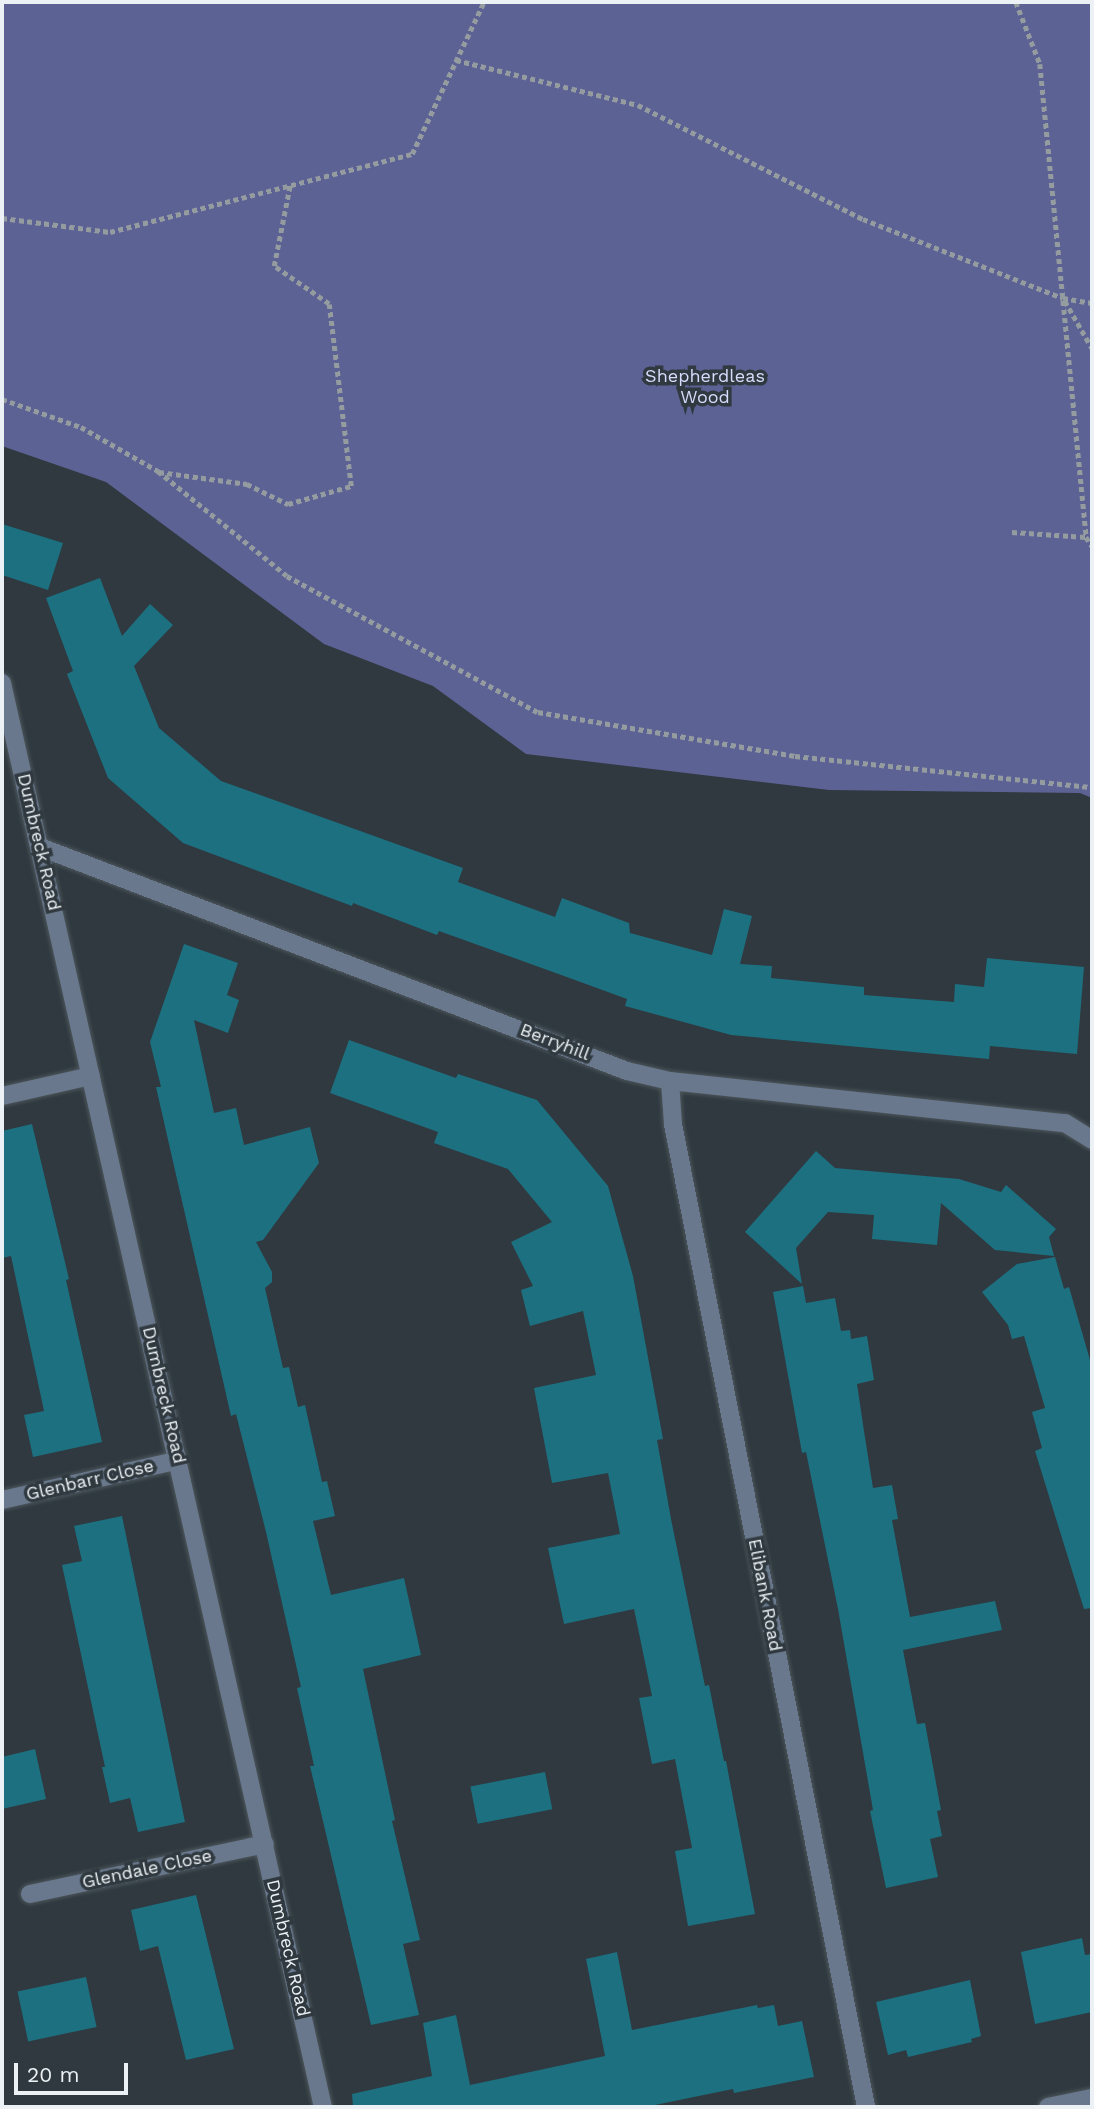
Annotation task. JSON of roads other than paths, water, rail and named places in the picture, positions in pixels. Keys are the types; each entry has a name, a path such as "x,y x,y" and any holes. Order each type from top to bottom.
{"street":[{"name":"Dumbreck Road","path":"2,683 323,2107"},
{"name":"Berryhill","path":"40,846 627,1071 670,1081 1065,1123 1092,1140"},
{"path":"2,1096 91,1076"},
{"name":"Elibank Road","path":"670,1081 673,1124 866,2107"},
{"name":"Glenbarr Close","path":"2,1500 179,1460"},
{"name":"Glendale Close","path":"30,1894 265,1844"},
{"path":"1048,2107 1092,2098"}],"park label":[{"name":"Shepherdleas Wood","path":"705,387"}]}
